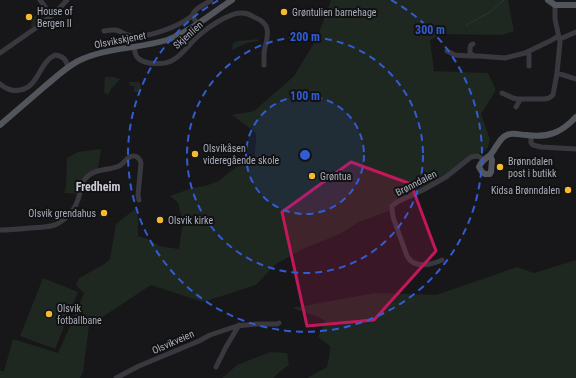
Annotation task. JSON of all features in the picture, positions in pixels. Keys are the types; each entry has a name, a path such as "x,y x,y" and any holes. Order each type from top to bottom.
{"main road":[{"name":"Olsvikskjenet","path":"0,125 23,104 79,61 98,54 150,45 171,38 185,31 232,0"},
{"path":"548,0 554,5 576,5"},
{"path":"490,155 492,160 492,169 490,174 485,174 479,167 480,163 490,155 502,139 508,134 531,136 546,135 563,129 576,117"}],"street":[{"path":"40,0 52,15"},
{"path":"0,53 40,25 57,11 67,0"},
{"path":"104,31 118,30 128,36 165,30 178,25 192,16 196,9 211,0"},
{"path":"502,93 520,100 545,99 552,97 557,73 559,37 554,19 554,5"},
{"name":"Skjenlien","path":"134,47 137,58 144,62 160,63 172,61 196,38 214,24 233,14 242,13 254,17 266,25 268,30 264,52 264,65"},
{"path":"192,16 197,23"},
{"path":"447,51 454,56 505,58 529,51 559,37 576,32"},
{"path":"473,44 471,45 470,53 474,56"},
{"path":"529,51 529,66"},
{"path":"0,84 4,88 12,91 24,90 34,82 49,58 55,55 60,55 64,59 68,68"},
{"path":"557,73 576,79"},
{"path":"516,107 520,100"},
{"path":"531,136 531,143 533,145 576,149"},
{"path":"0,230 43,228 57,224 73,210 83,182 88,175 100,170 119,166 133,156 140,158 141,163 138,194 139,200"},
{"name":"Brønndalen","path":"442,260 426,266 409,260 393,217 392,206 446,177 471,157 478,156 484,160"},
{"name":"Olsvikveien","path":"116,378 139,366 210,335 239,325 279,324"},
{"path":"216,367 239,325"}],"highlighted area":[{"path":"351,162 411,184 436,251 374,320 307,326 282,212"}],"shaded area":[{"path":"331,0 508,0 514,31 502,35 442,34 430,40 434,71 488,73 496,90 481,114 490,139 488,147 484,151 471,157 457,169 397,202 392,210 359,222 340,234 303,249 276,264 256,285 203,302 151,285 89,326 83,372 80,378 0,378 0,371 4,371 13,339 58,353 84,293 76,285 79,278 103,265 110,259 116,224 135,209 138,217 138,236 151,240 159,246 179,249 183,222 178,203 170,196 192,188 205,186 219,181 240,165 254,163 256,133 232,115 254,111 294,76 317,38"},
{"path":"43,10 45,15 44,18 32,27 30,26 34,16"},
{"path":"258,39 258,41 247,43 232,50 233,43"},
{"path":"105,77 120,79 108,95 104,92"},
{"path":"129,82 139,82 141,85 140,91 134,92 134,86 130,86"},
{"path":"101,149 98,169 91,172 79,194 64,193 66,187 67,158 78,152"},
{"path":"576,260 576,378 307,378 327,367 330,346 318,337 325,321 316,316 292,308 375,293 436,295 517,267 534,273"},
{"name":"Olsvik fotballbane","path":"43,278 78,292 55,349 20,336"},
{"path":"270,352 287,353 289,365 274,378 222,378 237,365"}],"waterway":[{"path":"466,25 490,12 504,0"}],"place":[{"name":"Grøntulien barnehage","path":"284,12"},
{"name":"House of Bergen II","path":"29,17"},
{"name":"Olsvikåsen videregående skole","path":"195,154"},
{"name":"Brønndalen post i butikk","path":"500,167"},
{"name":"Grøntua","path":"312,176"},
{"name":"Kidsa Brønndalen","path":"568,190"},
{"name":"Olsvik grendahus","path":"104,213"},
{"name":"Olsvik kirke","path":"160,220"},
{"name":"Olsvik fotballbane","path":"49,314"}],"district":[{"name":"Fredheim","path":"98,187"}]}
